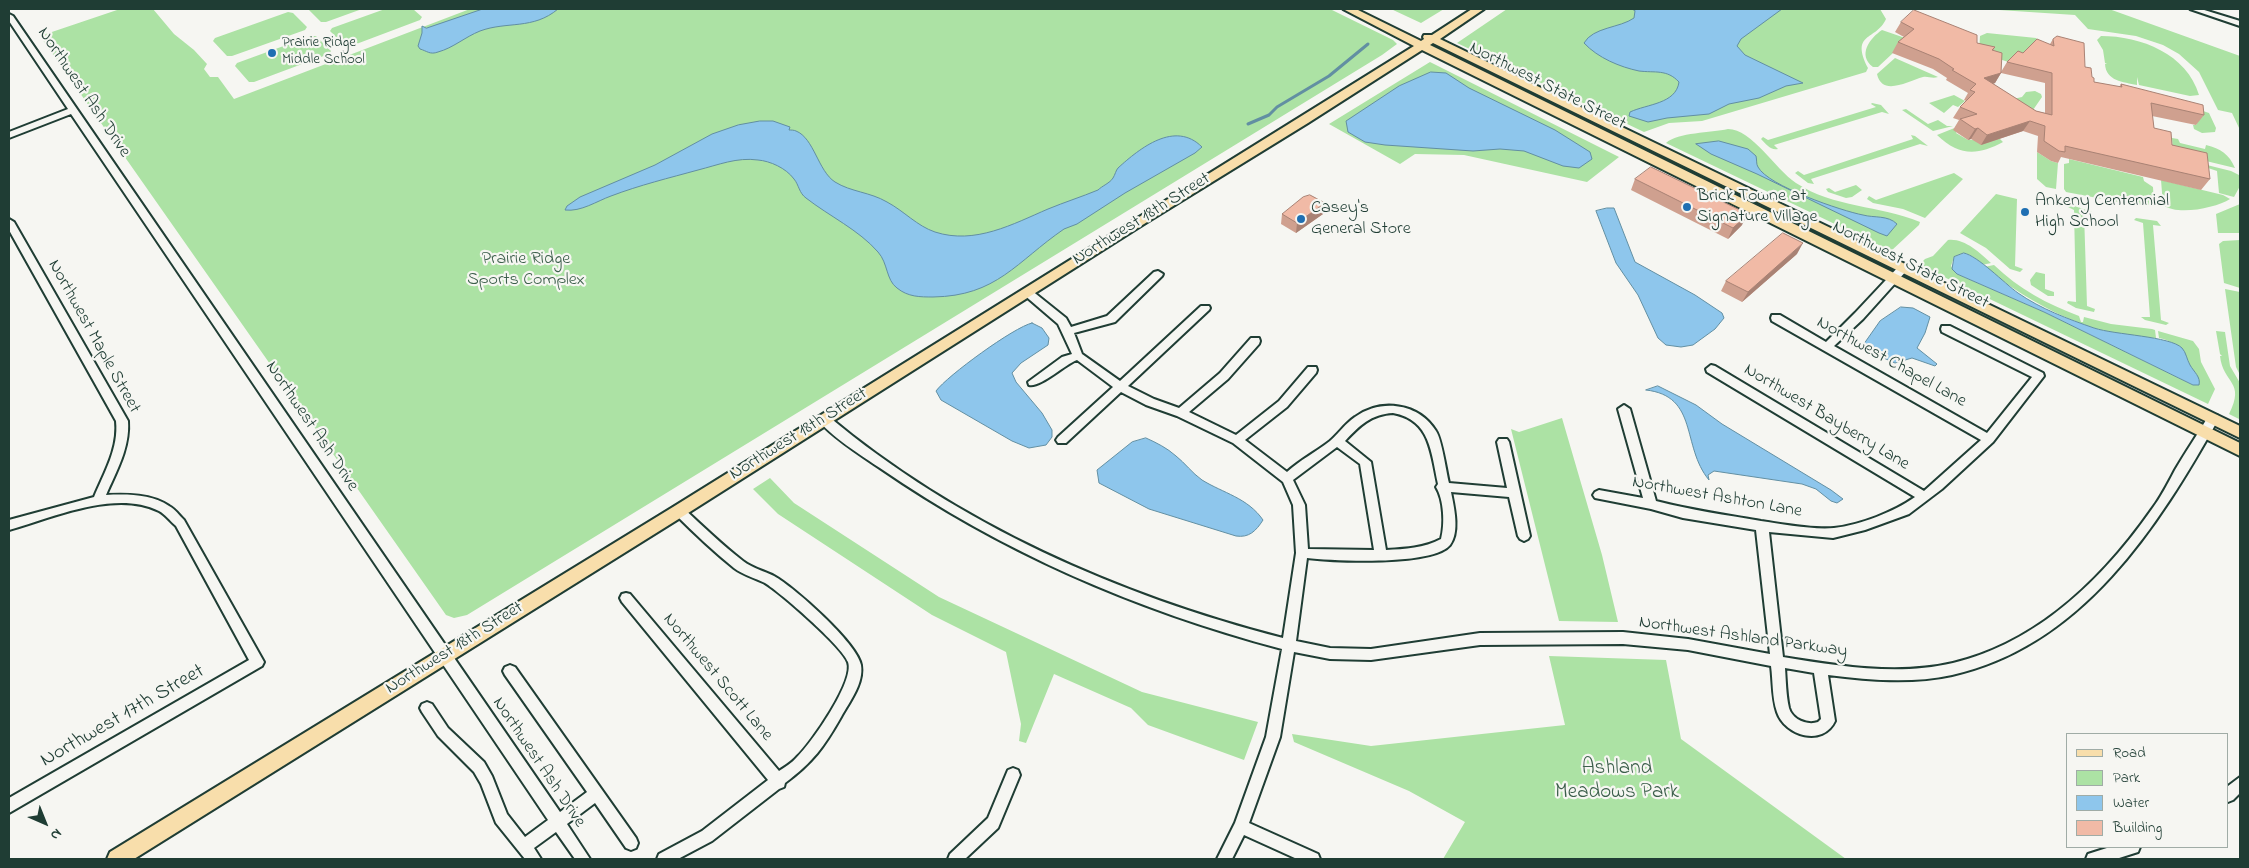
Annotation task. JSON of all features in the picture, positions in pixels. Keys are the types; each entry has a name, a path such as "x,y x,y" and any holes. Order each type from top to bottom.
{"main road":[{"name":"Northwest State Street","path":"1348,9 1427,42 1904,267 2240,432"},
{"name":"Northwest State Street","path":"1370,9 1427,42 1895,279 2240,450"},
{"name":"Northwest 18th Street","path":"116,859 679,511 1254,150 1304,121 1479,9"}],"street":[{"path":"2194,9 2240,24"},
{"name":"Northwest Ash Drive","path":"9,16 583,859"},
{"path":"9,128 71,107"},
{"path":"9,135 71,107"},
{"name":"Northwest Maple Street","path":"9,222 122,421 124,434 98,501"},
{"path":"1827,347 1895,279 1904,267"},
{"path":"1068,331 1111,318 1158,274"},
{"path":"1027,292 1062,321 1078,356 1121,387 1150,402 1181,413 1237,440 1287,479 1299,505 1302,553 1273,737 1241,826 1224,859"},
{"path":"1062,440 1163,351 1205,308"},
{"name":"Northwest Chapel Lane","path":"1776,318 1989,439"},
{"name":"Northwest Ashton Lane","path":"1599,495 1762,527 1833,533 1905,511 1938,486 1989,439 2039,376 1946,329"},
{"path":"1181,413 1224,376 1255,341"},
{"path":"1033,382 1066,360 1078,356"},
{"name":"Northwest Bayberry Lane","path":"1711,369 1923,496"},
{"path":"1237,440 1284,404 1312,370"},
{"path":"1624,409 1651,504"},
{"path":"1287,479 1296,469 1337,441 1364,416 1379,410 1399,410 1412,414 1428,426 1432,434 1450,528 1444,542 1435,548 1421,552 1329,556 1302,553"},
{"name":"Northwest Ashland Parkway","path":"824,419 860,450 885,467 961,514 1021,546 1100,583 1155,605 1217,626 1289,645 1322,652 1379,655 1406,653 1454,642 1484,639 1646,639 1751,654 1820,669 1878,674 1917,674 1958,668 1994,657 2033,638 2062,614 2106,574 2157,512 2212,418"},
{"path":"1337,441 1365,462 1381,554"},
{"path":"1503,442 1524,536"},
{"path":"1442,487 1513,493"},
{"name":"Northwest 17th Street","path":"9,806 257,662 173,514 161,506 148,501 120,499 98,501"},
{"path":"9,525 98,501"},
{"path":"664,859 707,836 779,782 802,762 821,739 856,675 856,667 847,650 790,594 770,580 741,566 679,511"},
{"path":"1762,527 1779,661 1783,711 1789,720 1796,725 1813,732 1824,727 1828,721 1820,669"},
{"name":"Northwest Scott Lane","path":"626,598 779,782"},
{"path":"510,671 631,842"},
{"path":"427,708 443,732 479,768 487,781 501,818 534,859"},
{"path":"955,859 993,824 1013,775"},
{"path":"2229,795 2240,784"},
{"path":"525,846 596,794"},
{"path":"1241,826 1313,859"},
{"path":"2093,859 2130,848"}],"green space":[{"name":"Prairie Ridge Sports Complex","path":"120,9 153,9 174,34 194,50 207,64 204,69 210,77 218,77 234,99 470,9 1330,9 1393,40 1397,44 1382,55 467,615 454,618 446,615 40,36"},
{"path":"308,9 362,9 326,22 321,22"},
{"path":"385,9 413,9 422,17 420,20 351,46 345,46 330,31 332,28"},
{"path":"1391,9 1444,9 1421,23"},
{"path":"1507,9 1880,9 1886,19 1882,26 1863,42 1863,56 1868,68 1866,72 1702,121 1669,123 1644,132 1457,43"},
{"path":"1984,9 2109,9 2240,56 2240,130 2232,113 2218,110 2199,72 2179,54 2163,45 2136,36 2088,29 2075,15"},
{"path":"288,12 293,13 307,27 305,30 232,56 227,56 213,41 215,38"},
{"path":"1882,30 1908,39 1878,67 1873,67 1866,57 1867,47 1873,37"},
{"path":"1987,33 2036,38 2041,42 2011,63 1979,52 1980,36"},
{"path":"311,36 316,36 331,51 329,54 254,82 249,82 235,66 237,63"},
{"path":"2101,36 2132,39 2160,50 2184,68 2193,81 2199,95 2190,96 2139,85 2137,77 2137,85 2116,80 2106,70 2105,64 2107,64 2105,63 2103,50 2097,40"},
{"path":"1895,58 1938,77 1923,77 1896,86 1884,85 1877,74"},
{"path":"1430,62 1619,157 1587,182 1464,155 1415,154 1400,164 1329,124"},
{"path":"2035,91 2041,94 2042,97 2033,110 2036,123 2029,122 2013,99 2022,97 2026,92"},
{"path":"1954,95 1965,101 1958,107 1953,105 1944,113 1929,103"},
{"path":"1872,103 1881,105 1889,114 1882,112 1774,145 1778,149 1771,148 1761,139 1763,137 1768,140 1876,107"},
{"path":"1906,109 1928,124 1938,120 1947,126 1953,126 1933,131 1902,110"},
{"path":"2203,111 2209,113 2216,128 2215,132 2202,133 2194,129 2193,125 2196,125"},
{"path":"1957,127 1956,133 1968,140 2000,139 2003,142 1985,150 1968,152 1953,147 1937,135"},
{"path":"1728,129 1746,135 1788,177 1811,191 1841,202 1904,216 1920,222 1919,225 1891,251 1666,143 1671,139 1686,135"},
{"path":"1911,135 1928,146 1920,144 1811,179 1814,184 1808,183 1795,173 1798,171 1804,175 1913,139"},
{"path":"2172,138 2178,139 2180,143 2205,149 2206,145 2216,148 2227,156 2235,168 2177,154 2173,151"},
{"path":"2037,152 2058,163 2056,189 2046,187 2037,179"},
{"path":"2069,159 2143,177 2144,181 2153,187 2154,205 2134,205 2066,192 2064,189 2064,164 2069,163"},
{"path":"2207,165 2239,175 2240,186 2234,197 2219,193 2217,171 2208,168"},
{"path":"1954,173 1963,179 1925,218 1903,209 1873,203 1867,199 1869,196 1876,200"},
{"path":"2161,180 2223,195 2230,199 2196,210 2169,208 2163,205"},
{"path":"1856,185 1862,190 1852,197 1846,198 1828,192 1826,189 1829,188 1835,192"},
{"path":"1996,194 2017,199 2015,266 2023,269 2020,272 2010,269 1986,248 1960,233"},
{"path":"2240,204 2240,233 2218,233 2216,214"},
{"path":"2072,205 2092,212 2084,213 2087,306 2095,309 2094,312 2076,308 2067,303 2068,301 2076,302 2074,210 2066,206"},
{"path":"2136,218 2157,221 2161,226 2153,225 2161,320 2169,323 2166,325 2145,320 2141,317 2150,317 2143,223 2134,220"},
{"path":"1948,240 1965,243 1991,263 1982,265 1975,258 1964,253 1954,257 1951,266 1957,274 2044,312 2193,385 2191,368 2185,354 2174,344 2159,338 2158,331 2193,341 2199,349 2201,362 2215,389 2208,404 1919,265 1925,259 1933,256"},
{"path":"2240,240 2240,288 2224,283 2219,244 2223,241"},
{"path":"1994,265 2034,295 2079,316 2081,322 2083,322 2084,317 2111,324 2152,329 2155,330 2156,338 2109,332 2064,317 2023,294 1984,267"},
{"path":"2036,272 2045,274 2045,289 2054,292 2054,296 2048,296 2031,285 2030,280"},
{"path":"2225,289 2240,292 2240,375 2236,367"},
{"path":"2216,331 2225,332 2230,366 2240,383 2239,419 2229,414 2235,395 2232,383 2222,365 2220,356 2222,356"},
{"path":"1562,418 1602,555 1618,622 1559,621 1511,429 1519,432"},
{"path":"770,478 794,503 939,597 1142,692 1258,722 1244,760 1148,725 1131,708 1054,674 1026,743 1019,741 1021,724 1006,652 932,615 778,514 753,489"},
{"name":"Ashland Meadows Park","path":"1549,656 1666,660 1681,739 1846,859 1443,859 1465,822 1409,791 1294,742 1292,734 1371,746 1565,725"}],"water":[{"path":"483,9 558,9 549,16 529,23 480,31 449,48 435,53 420,49 418,46 422,26 426,28"},
{"path":"1632,9 1782,9 1741,39 1737,46 1745,55 1803,83 1786,86 1759,98 1729,104 1709,114 1648,122 1629,116 1630,112 1667,99 1677,89 1679,82 1665,73 1639,71 1624,67 1596,53 1584,43 1588,38 1600,31 1634,18 1635,11"},
{"path":"1431,72 1446,73 1469,88 1555,130 1590,152 1592,159 1579,168 1563,166 1524,151 1500,149 1473,151 1385,145 1365,142 1348,132 1346,121 1399,86"},
{"path":"773,121 790,127 789,130 802,135 812,147 824,170 835,182 881,199 935,232 965,236 993,231 1098,190 1112,180 1117,169 1127,160 1147,145 1158,140 1181,136 1192,139 1202,147 1077,224 1064,229 990,284 974,291 955,295 919,297 901,291 893,285 884,261 870,244 804,196 791,175 778,166 763,161 750,159 728,162 633,188 583,208 565,210 567,206 580,197 655,165 712,134 738,125"},
{"path":"1719,141 1748,149 1756,156 1757,166 1765,174 1776,182 1806,197 1853,213 1889,219 1897,224 1887,236 1879,233 1711,154 1696,144"},
{"path":"1614,208 1635,262 1695,295 1722,313 1724,318 1715,329 1693,345 1681,347 1666,345 1658,338 1638,295 1616,263 1596,211"},
{"path":"1964,253 1984,264 2018,293 2055,313 2094,328 2154,338 2176,344 2185,352 2190,365 2198,377 2199,385 2193,385 2044,312 1957,274 1952,269 1954,257"},
{"path":"1901,307 1913,308 1930,317 1925,333 1917,348 1937,364 1935,366 1912,358 1895,363 1861,348 1880,321"},
{"path":"1032,323 1042,328 1049,338 1048,345 1021,363 1012,373 1016,382 1042,413 1052,430 1052,437 1046,445 1029,448 1012,441 941,400 936,391 981,353 1011,333"},
{"path":"1658,386 1696,405 1722,424 1843,499 1837,503 1831,501 1816,489 1802,484 1714,471 1708,475 1709,480 1700,467 1682,412 1674,402 1663,394 1646,390"},
{"path":"1146,438 1173,453 1202,480 1250,506 1263,520 1258,527 1248,535 1236,536 1149,509 1099,483 1097,470 1132,442"}],"building":[{"name":"Ankeny Centennial High School","path":"1914,10 1977,35 1977,43 1995,47 1992,50 2002,53 2001,73 1984,78 2036,111 2052,115 2052,73 2007,62 2018,51 2023,53 2037,39 2054,46 2053,39 2057,36 2084,43 2085,67 2091,68 2094,82 2122,87 2121,84 2203,105 2204,115 2151,103 2154,128 2171,132 2172,145 2207,153 2210,179 2065,146 2065,152 2059,151 2044,141 2045,126 2030,121 1987,135 1978,128 1975,129 1960,119 1977,114 1960,107 1975,92 1970,90 1976,84 1952,70 1954,69 1939,59 1898,42 1914,29 1901,22"},
{"path":"1651,167 1748,214 1733,228 1635,179"},
{"path":"1310,195 1325,203 1297,223 1282,214 1303,197"},
{"name":"Brick Towne at Signature Village","path":"1783,233 1803,243 1748,292 1726,281"}],"waterway":[{"path":"1248,124 1269,115 1277,107 1329,76 1368,44"}],"place":[{"name":"Prairie Ridge Middle School","path":"272,53"},
{"name":"Brick Towne at Signature Village","path":"1687,207"},
{"name":"Ankeny Centennial High School","path":"2025,212"},
{"name":"Casey's General Store","path":"1301,219"}]}
